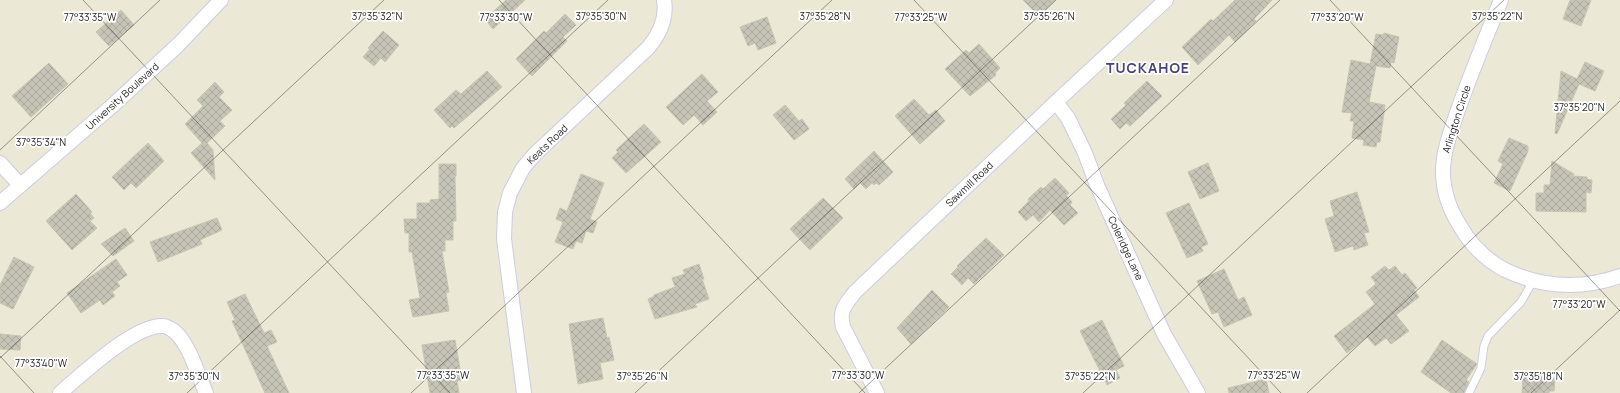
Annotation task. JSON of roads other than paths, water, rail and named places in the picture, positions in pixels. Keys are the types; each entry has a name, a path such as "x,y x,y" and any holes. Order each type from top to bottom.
{"street":[{"name":"University Boulevard","path":"0,203 100,116 178,45 220,0"},
{"name":"Keats Road","path":"524,393 504,239 505,212 510,193 523,168 535,154 636,62 648,48 662,24 665,5 664,0"},
{"name":"Sawmill Road","path":"877,393 843,327 841,316 844,307 855,292 1166,0"},
{"name":"Arlington Circle","path":"1501,0 1467,83 1447,142 1444,157 1444,182 1447,200 1452,213 1467,238 1487,258 1522,278 1545,284 1570,286 1592,283 1620,276"},
{"name":"Coleridge Lane","path":"1056,102 1068,118 1085,154 1097,185 1164,334 1198,393"},
{"path":"0,163 20,185"},
{"path":"60,393 129,338 148,329 162,326 175,332 185,345 206,393"}],"lane":[{"path":"1469,393 1481,368 1484,346 1488,336 1521,302 1533,281"}],"district":[{"name":"TUCKAHOE","path":"1148,68"}]}
